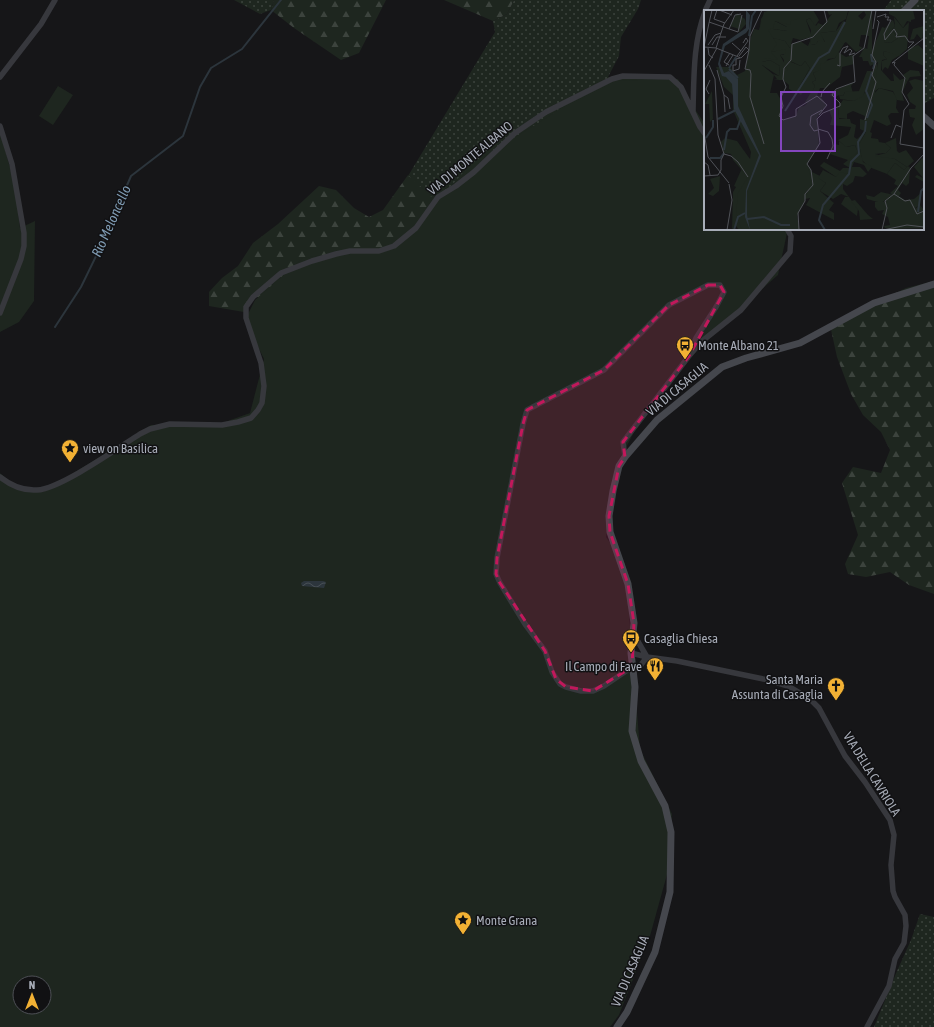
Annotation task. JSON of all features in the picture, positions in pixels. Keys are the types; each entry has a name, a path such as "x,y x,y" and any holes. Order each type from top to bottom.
{"street":[{"path":"0,77 41,24 56,0"},
{"path":"705,10 710,0"},
{"path":"905,10 915,0"},
{"path":"693,113 697,47 700,25 704,14"},
{"name":"VIA DI MONTE ALBANO","path":"0,476 12,485 20,488 37,490 44,489 64,481 150,429 170,424 222,425 250,418 258,410 262,403 264,386 261,363 246,318 246,307 253,297 281,273 312,261 350,251 379,251 394,246 416,228 438,197 456,186 474,172 515,133 546,112 612,79 623,76 670,77 681,87 704,132"},
{"path":"924,117 934,126"},
{"path":"0,126 12,164 24,233 24,246 21,258 0,313"},
{"path":"625,457 623,442 689,356 701,342 741,310 790,252 791,236 788,230"},
{"name":"VIA DI CASAGLIA","path":"616,1027 627,1012 655,952 670,892 670,832 665,806 641,761 632,731 635,687 631,653 634,623 628,584 610,532 608,516 619,466 657,420 722,367 746,358 800,343 874,303 934,284"},
{"path":"633,633 647,657 640,666 632,667 604,686 593,691 581,691 566,687 560,684 552,672 544,650 516,610 497,578 497,558 523,424 527,410 604,370 669,305 708,285 720,285 724,292 716,308 696,338 689,356"},
{"name":"VIA DELLA CAVRIOLA","path":"631,653 647,657 677,660 768,680 790,687 810,699 819,708 845,756 890,820 894,835 891,865 893,891 904,915 906,926 904,942 895,959 889,986 867,1027"}],"highlighted area":[{"path":"708,285 720,285 724,292 689,356 623,442 625,457 619,466 609,516 610,532 628,584 634,623 632,667 593,691 566,687 556,679 545,651 500,583 496,574 497,558 523,424 527,410 604,370 669,305"}],"green space":[{"path":"234,0 274,0 271,10 260,14"},
{"path":"274,0 386,0 359,53 341,60 294,28 271,10"},
{"path":"444,0 514,0 507,14 493,21"},
{"path":"514,0 641,0 638,9 621,37 619,56 608,77 664,75 680,92 704,229 477,237 408,176 495,32 493,21 507,14"},
{"path":"891,0 934,0 934,98 924,103 924,10 884,10"},
{"path":"678,79 690,102 704,123 704,230 785,230 787,233 778,275 716,329 650,402 622,455 606,537 625,564 640,749 672,814 668,871 650,936 619,1015 610,1027 0,1027 0,473 17,488 43,492 151,425 211,427 250,413 264,359 245,320 255,300 303,258 351,251 386,251 408,233 471,164 548,117 598,81"},
{"path":"58,86 73,95 53,125 39,116"},
{"path":"0,132 15,185 20,228 35,221 34,301 19,322 0,332"},
{"path":"408,175 456,219 292,303 255,297 244,312 209,306 209,292 222,278 238,266 253,243 278,224 319,186 336,190 354,208 369,217 383,210"},
{"path":"934,281 934,594 909,585 890,572 866,577 848,574 845,564 858,535 842,483 853,467 881,473 890,450 881,432 863,415 851,394 837,357 830,325 906,288"},
{"path":"920,914 934,917 934,1027 874,1027 911,940"}],"water":[{"path":"304,581 326,582 324,588 302,586 301,583"}],"waterway":[{"name":"Rio Meloncello","path":"55,327 81,287 100,248 131,176 183,136 200,87 211,68 242,49 281,0"}],"place":[{"name":"Monte Albano 21","path":"685,360"},
{"name":"view on Basilica","path":"70,463"},
{"name":"Casaglia Chiesa","path":"631,653"},
{"name":"Il Campo di Fave","path":"655,681"},
{"name":"Santa Maria Assunta di Casaglia","path":"836,701"},
{"name":"Monte Grana","path":"463,935"}]}
